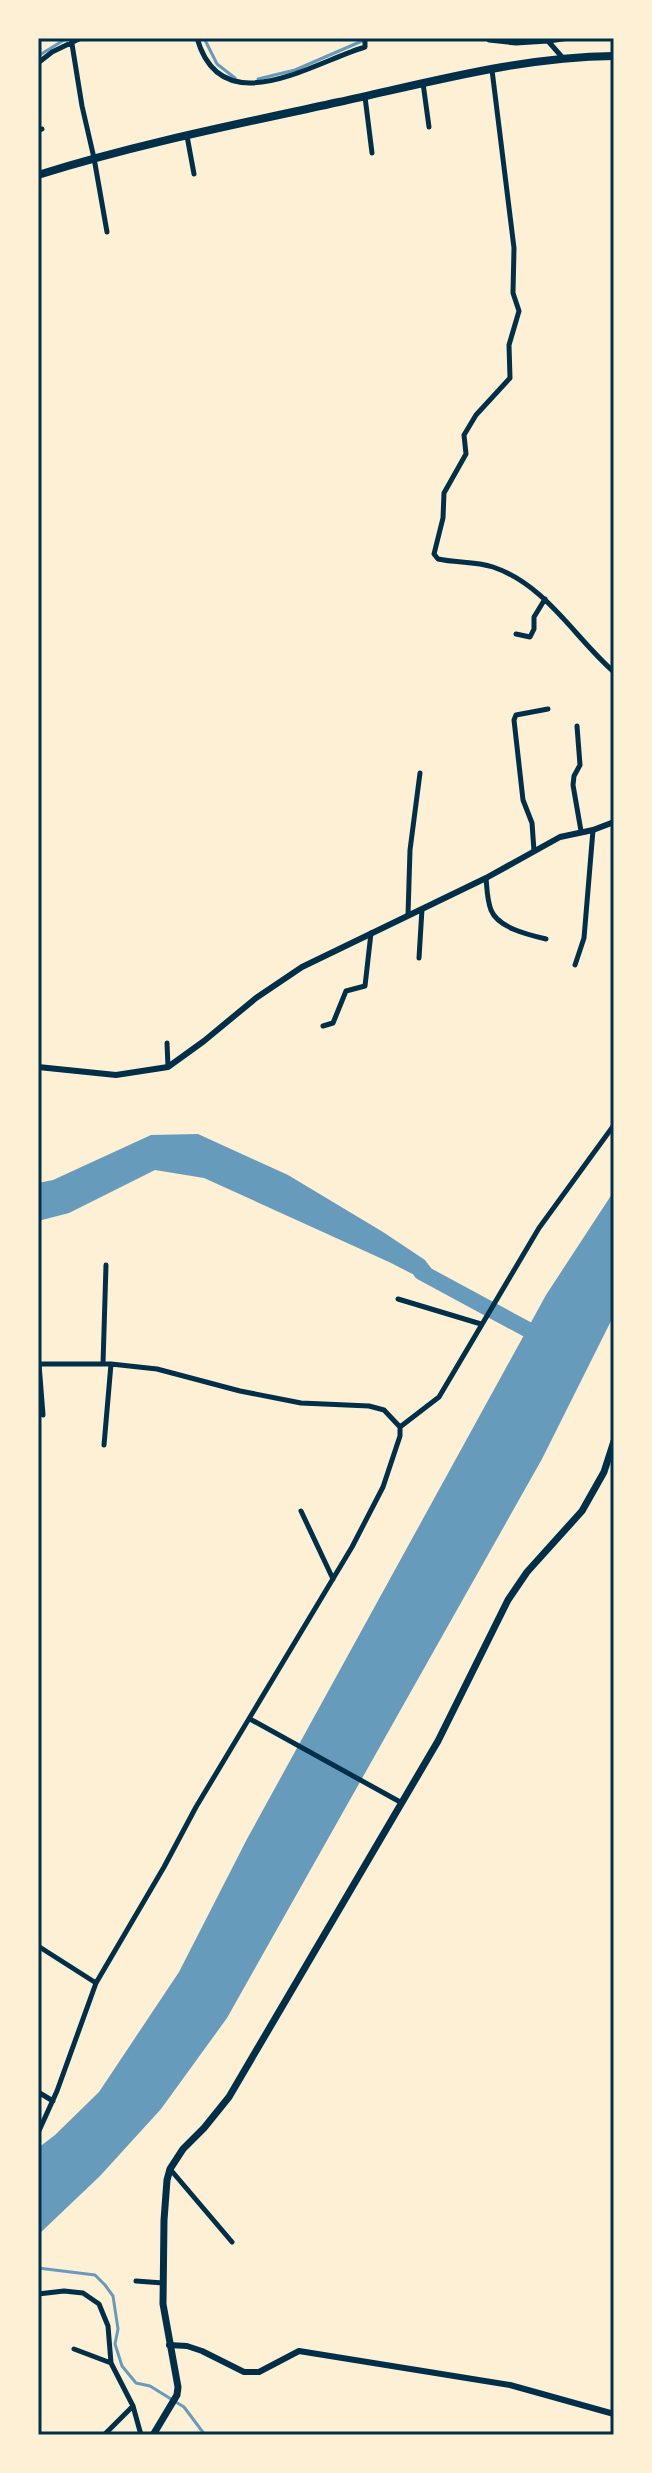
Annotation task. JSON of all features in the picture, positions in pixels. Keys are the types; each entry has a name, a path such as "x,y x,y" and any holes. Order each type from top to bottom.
{"highway":[{"path":"38,175 187,135 422,82 562,57 614,56"}],"main road":[{"path":"153,2435 177,2395 163,2304 164,2220 170,2169 183,2149 229,2097 403,1804 455,1710 508,1600 547,1548 582,1511 604,1472 614,1441"}],"street":[{"path":"38,63 72,40 81,38"},
{"path":"197,38 205,58 219,73 231,82 254,84 365,47 366,39"},
{"path":"489,40 516,43 569,38"},
{"path":"72,40 107,232"},
{"path":"548,41 562,57"},
{"path":"492,69 514,248 513,293 519,316 509,345 510,378 476,415 464,435 466,454 444,493 442,525 434,554 438,559 496,568 519,580 545,599 614,672"},
{"path":"422,82 429,127"},
{"path":"365,97 372,153"},
{"path":"187,135 194,174"},
{"path":"516,634 530,637 534,617 545,599"},
{"path":"534,851 532,823 523,800 514,720 516,715 548,709"},
{"path":"577,726 580,765 573,785 581,831"},
{"path":"408,915 410,850 420,773"},
{"path":"38,1067 116,1075 168,1067 251,1002 302,967 486,878 560,837 614,822"},
{"path":"575,965 584,938 593,830"},
{"path":"486,878 491,910 497,919 520,932 546,939"},
{"path":"419,958 422,908"},
{"path":"323,1026 333,1023 346,991 365,986 371,932"},
{"path":"167,1043 168,1067"},
{"path":"400,1427 439,1397 539,1228 614,1125"},
{"path":"103,1364 106,1265"},
{"path":"398,1299 481,1324"},
{"path":"38,2133 53,2101 96,1983 196,1807 333,1580 383,1487 400,1436 400,1427 384,1410 369,1406 301,1403 157,1369 111,1364 39,1364 43,1415"},
{"path":"104,1445 111,1364"},
{"path":"301,1511 333,1580"},
{"path":"250,1719 403,1804"},
{"path":"38,1946 96,1983"},
{"path":"38,2092 53,2101"},
{"path":"170,2169 232,2242"},
{"path":"136,2281 164,2283"},
{"path":"38,2294 64,2291 83,2293 99,2304 108,2326 111,2363 133,2406 141,2435"},
{"path":"169,2345 202,2351 244,2372 259,2372 299,2351 510,2385 614,2414"},
{"path":"74,2349 111,2363"},
{"path":"104,2435 133,2406"}],"water":[{"path":"198,1134 288,1175 383,1232 425,1260 440,1280 434,1285 204,1178 155,1170 69,1213 38,1221 38,1183 53,1180 151,1135"},
{"path":"614,1191 614,1315 542,1459 227,2018 161,2109 100,2176 38,2235 38,2148 99,2092 179,1972 247,1839 546,1295"}],"waterway":[{"path":"204,38 217,64 235,78"},
{"path":"258,79 295,70 369,38"},
{"path":"515,38 532,38"},
{"path":"38,56 64,40"},
{"path":"421,1272 545,1339"},
{"path":"38,2268 95,2275 113,2296 118,2329 115,2344 122,2366 136,2383 150,2386 184,2407 205,2435"}]}
